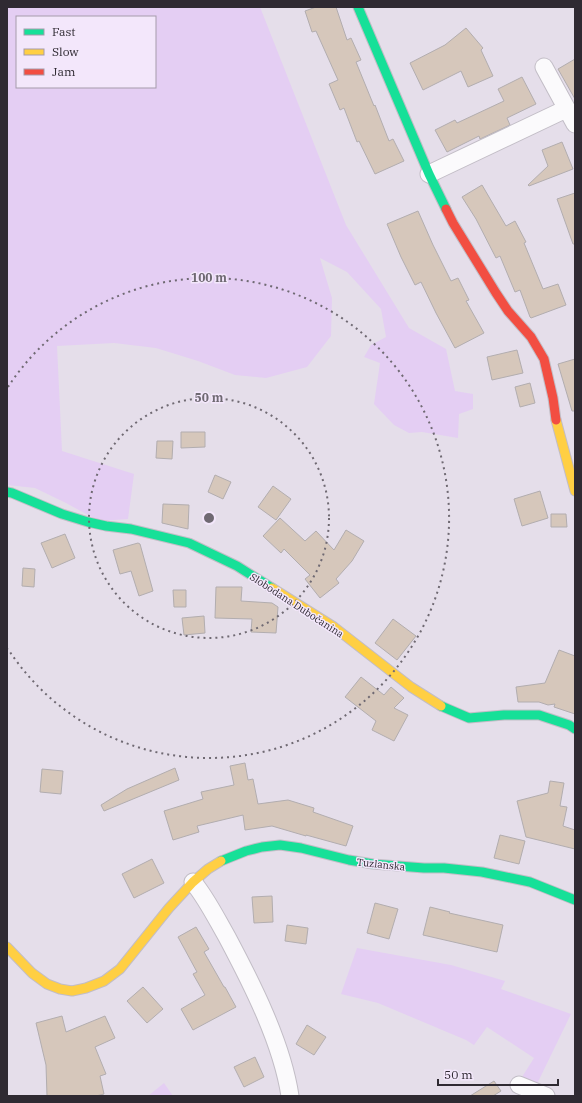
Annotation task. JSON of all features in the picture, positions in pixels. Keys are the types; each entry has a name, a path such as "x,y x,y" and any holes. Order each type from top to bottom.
{"street":[{"path":"358,7 428,174 453,223 508,311 531,337 544,359 548,372 560,437 575,491"},
{"path":"544,67 575,124"},
{"path":"428,174 566,109"},
{"name":"Slobodana Dubočanina","path":"7,492 62,514 88,522 131,529 190,543 237,566 334,627 411,687 438,704 469,718 504,715 539,716 555,720 575,729"},
{"name":"Tuzlanska","path":"7,947 32,973 47,984 66,990 86,988 104,981 120,969 169,908 193,882 208,869 217,863 246,851 280,845 301,848 349,860 373,864 444,868 482,872 530,882 575,900"},
{"path":"193,882 209,904 239,960 264,1013 281,1058 290,1096"},
{"path":"519,1085 546,1096"}],"shaded area":[{"path":"7,7 260,7 346,225 409,328 446,349 455,391 473,394 473,409 459,414 458,438 422,432 409,433 394,425 374,404 380,363 364,357 371,345 386,337 381,309 347,272 320,258 332,298 331,336 307,367 266,378 235,375 198,361 156,348 114,343 57,346 62,451 134,474 128,519 99,521 35,488 7,485"},
{"path":"357,948 451,965 505,981 501,989 571,1014 536,1086 522,1077 534,1058 487,1027 474,1045 466,1040 378,1003 341,994"},
{"path":"164,1083 173,1096 148,1096"}],"building":[{"path":"316,7 336,7 347,40 351,38 361,60 356,62 389,141 393,139 404,161 375,174 359,141 357,142 344,108 340,110 329,84 338,80 316,31 312,32 305,11"},
{"path":"466,28 483,48 481,50 493,76 468,87 461,71 423,90 410,63 445,45"},
{"path":"575,59 575,99 558,69"},
{"path":"522,77 536,104 507,118 510,125 480,139 479,136 447,152 435,130 455,120 457,123 504,101 498,89"},
{"path":"562,142 573,169 529,186 528,185 548,166 542,150"},
{"path":"482,185 506,226 515,221 526,242 524,243 543,289 558,284 566,305 531,318 530,317 520,290 515,292 500,256 496,258 476,219 462,197"},
{"path":"575,193 575,244 573,244 557,199"},
{"path":"418,211 451,281 458,278 469,300 466,301 484,333 455,348 421,282 415,285 387,224"},
{"path":"517,350 523,373 492,380 487,357"},
{"path":"575,359 575,411 572,411 558,364"},
{"path":"530,383 535,403 520,407 515,387"},
{"path":"181,432 205,432 205,447 181,448"},
{"path":"157,441 173,441 172,459 156,458"},
{"path":"215,475 231,482 223,499 208,492"},
{"path":"273,486 291,499 276,520 258,507"},
{"path":"540,491 548,518 522,526 514,499"},
{"path":"163,504 189,505 188,529 162,523"},
{"path":"551,514 566,514 567,527 551,527"},
{"path":"280,518 305,541 316,531 334,550 346,530 364,541 352,561 336,579 339,583 320,598 305,579 310,575 284,549 281,553 263,536"},
{"path":"65,534 75,558 52,568 41,543"},
{"path":"138,543 140,544 153,591 139,596 131,571 120,574 113,550"},
{"path":"23,568 35,569 34,587 22,586"},
{"path":"216,587 242,587 241,601 272,603 278,607 276,633 251,632 252,619 215,618"},
{"path":"173,590 186,590 186,607 174,607"},
{"path":"204,616 205,633 184,635 182,618"},
{"path":"393,619 416,636 397,660 375,643"},
{"path":"559,650 575,656 575,714 554,707 555,704 548,705 539,702 518,702 516,687 545,683"},
{"path":"361,677 384,695 391,687 404,698 394,708 408,715 394,741 372,730 376,721 345,697"},
{"path":"245,763 248,780 253,779 258,804 288,800 314,808 313,812 353,826 346,846 272,826 245,830 243,815 197,826 199,832 173,840 164,811 203,799 201,792 234,785 230,766"},
{"path":"175,768 179,780 104,811 101,805 127,789"},
{"path":"42,769 63,771 61,794 40,792"},
{"path":"550,781 564,783 560,806 567,807 563,826 575,830 575,849 526,837 517,801 548,793"},
{"path":"500,835 525,841 519,864 494,858"},
{"path":"152,859 164,883 134,898 122,874"},
{"path":"272,896 273,922 254,923 252,897"},
{"path":"375,903 398,909 389,939 367,933"},
{"path":"430,907 450,912 449,913 503,925 497,952 423,935"},
{"path":"287,925 308,928 306,944 285,941"},
{"path":"196,927 209,949 204,952 236,1007 193,1030 181,1009 205,995 193,974 197,972 178,937"},
{"path":"143,987 163,1009 147,1023 127,1001"},
{"path":"62,1016 66,1032 105,1016 115,1038 95,1047 106,1074 100,1076 104,1094 96,1096 47,1096 46,1065 36,1023"},
{"path":"307,1025 326,1037 314,1055 296,1044"},
{"path":"255,1057 264,1077 244,1087 234,1067"},
{"path":"494,1081 501,1091 493,1096 470,1096"}],"traffic: fast":[{"path":"358,7 429,174 446,209"},
{"path":"7,492 62,514 88,522 131,529 189,543 237,566 272,588"},
{"path":"441,706 469,718 504,715 539,715 569,725 575,729"},
{"path":"221,861 246,851 280,845 301,848 349,860 373,864 444,868 482,872 530,882 575,900"}],"traffic: slow":[{"path":"556,420 575,491"},
{"path":"272,588 334,627 411,687 441,706"},
{"path":"7,947 32,973 47,984 60,989 72,991 86,988 104,981 120,969 169,908 193,882 208,869 221,861"}],"traffic: jam":[{"path":"446,209 496,293 508,311 531,337 544,359 553,398 556,420"}]}
